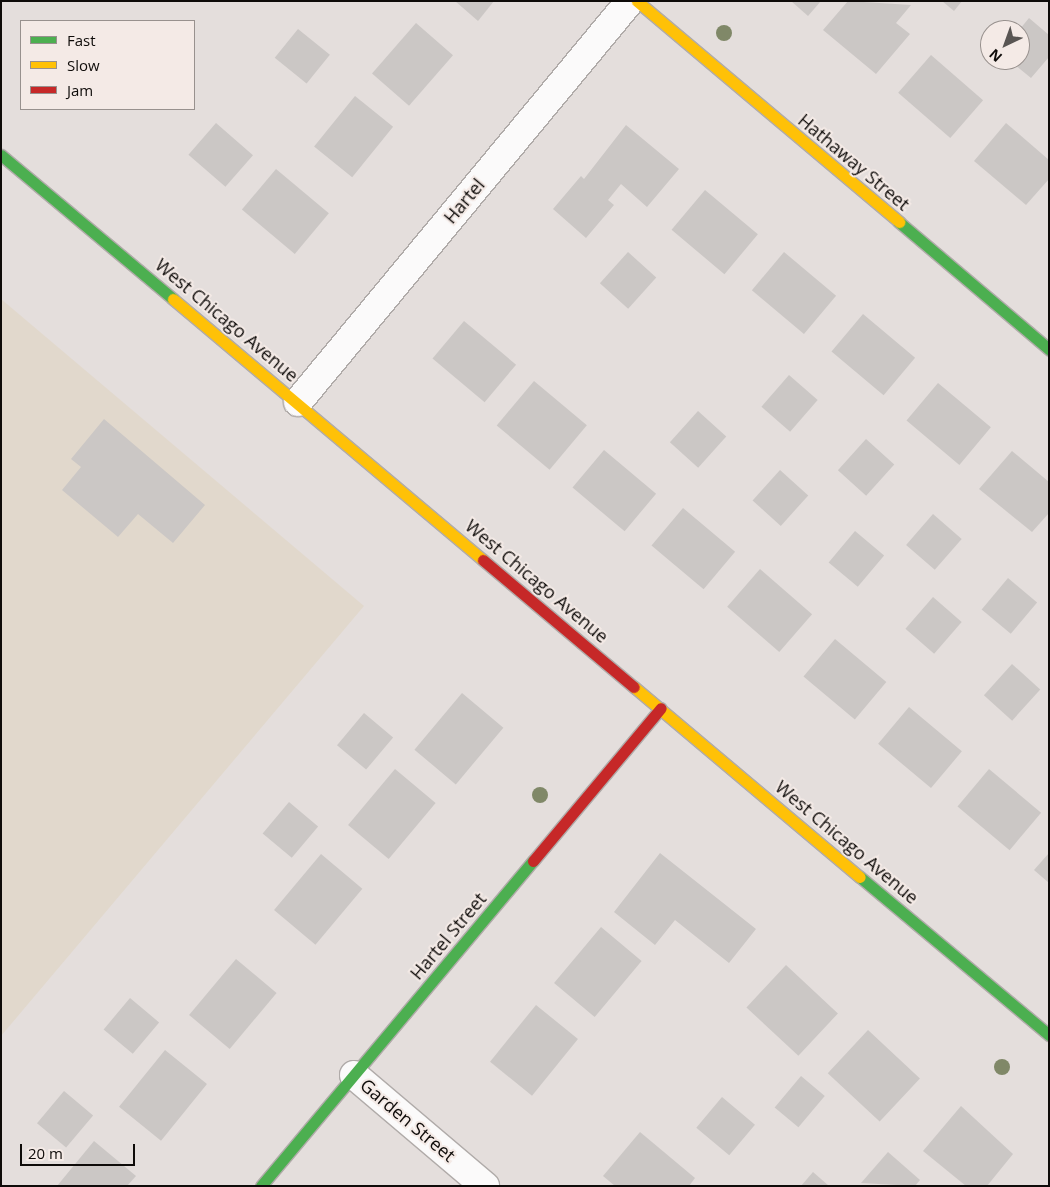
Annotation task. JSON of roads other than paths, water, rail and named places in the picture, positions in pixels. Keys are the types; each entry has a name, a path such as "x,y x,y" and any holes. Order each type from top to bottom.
{"street":[{"name":"Hartel","path":"298,402 630,1"},
{"name":"Hathaway Street","path":"637,1 1049,349"},
{"name":"West Chicago Avenue","path":"1,154 1049,1035"},
{"name":"Hartel Street","path":"261,1186 660,708"},
{"name":"Garden Street","path":"354,1075 485,1186"}]}
